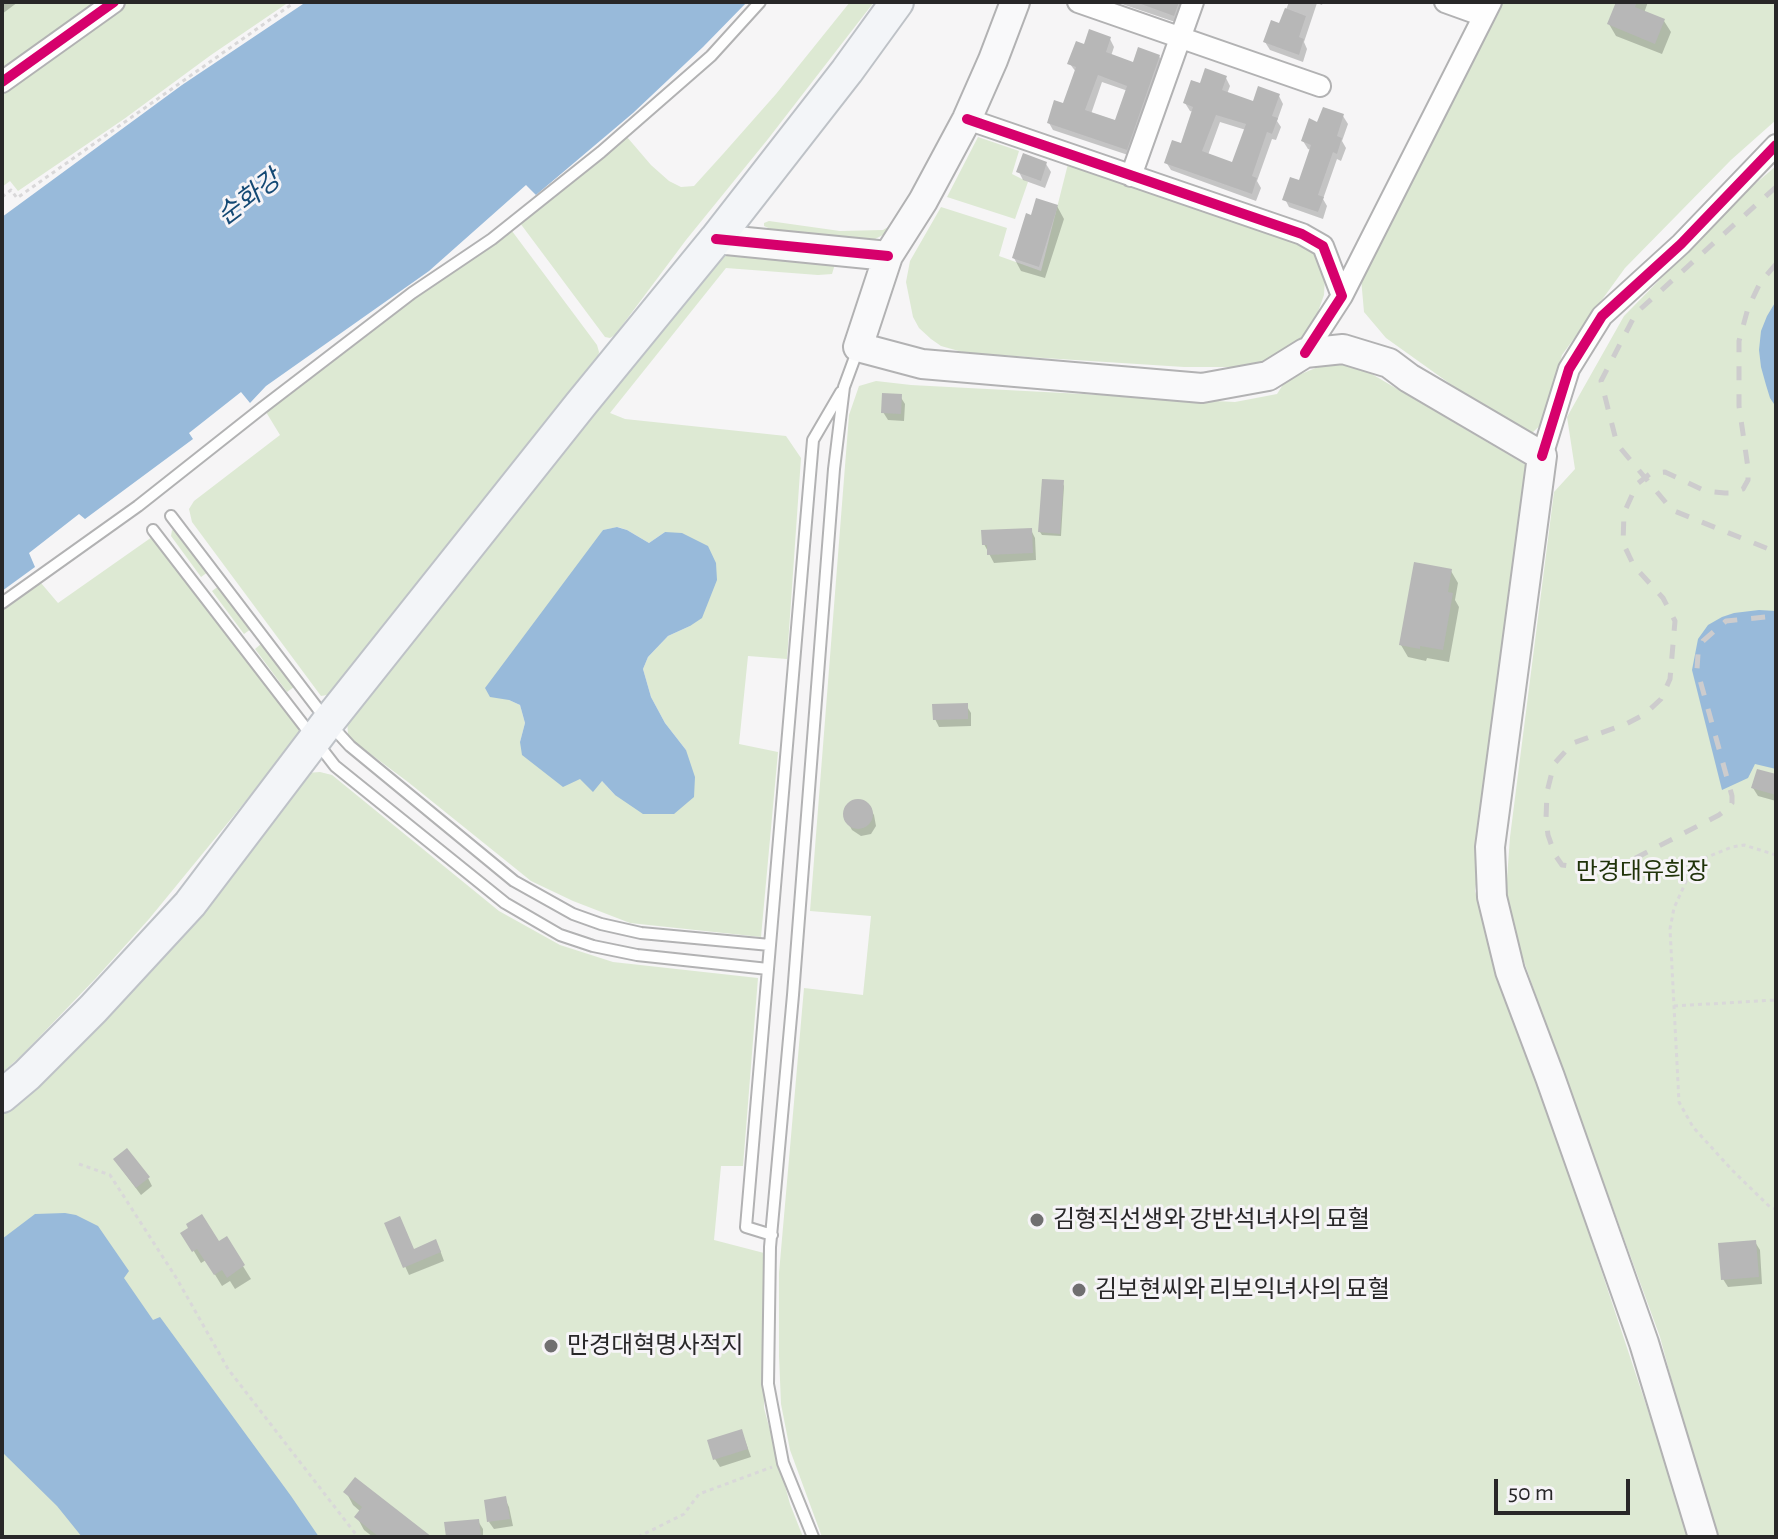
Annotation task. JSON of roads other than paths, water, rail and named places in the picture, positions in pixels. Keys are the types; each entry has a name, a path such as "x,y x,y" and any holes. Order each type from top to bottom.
{"main road":[{"path":"2,1096 93,1009 190,904 322,730 716,239 897,2"},
{"path":"1015,2 967,119 923,201 888,256 858,347 922,364 1202,388 1268,376 1305,353 1343,349 1389,363 1409,378 1542,456 1490,847 1492,897 1510,971 1644,1343 1703,1537"},
{"path":"716,239 888,256"}],"street":[{"path":"2,82 114,2"},
{"path":"1078,2 1320,86"},
{"path":"1131,176 1193,2"},
{"path":"1305,353 1342,296 1488,9 1445,2"},
{"path":"967,119 1302,234 1323,246 1342,296"},
{"path":"1542,456 1569,369 1602,316 1681,244 1776,145"}],"lane":[{"path":"2,603 138,506 412,293 492,239 601,152 711,56 760,2"},
{"path":"772,1235 746,1227 813,440 844,387 858,347"},
{"path":"813,1537 783,1463 768,1384 772,1235 834,469 844,387"},
{"path":"171,516 261,634 322,730 335,766 505,903 560,935 593,946 637,955 768,969"},
{"path":"153,530 244,647 322,730 350,746 514,881 573,914 601,924 641,933 770,945"},
{"path":"198,588 216,575"},
{"path":"244,647 261,634"},
{"path":"440,851 455,833"},
{"path":"637,955 641,933"}],"water":[{"name":"순화강","path":"306,2 747,2 633,113 536,195 526,185 429,271 266,386 250,403 241,392 189,433 193,439 85,519 79,514 29,553 35,567 2,591 2,217 182,85"},
{"path":"1776,301 1776,407 1766,385 1759,350 1761,331"},
{"path":"617,527 649,543 665,532 682,533 708,546 716,563 717,580 702,618 668,636 648,657 643,669 651,697 665,723 686,750 695,777 694,797 674,814 643,814 615,795 602,781 593,792 580,779 563,787 522,755 520,742 525,723 520,705 490,697 485,688 603,530"},
{"path":"1759,610 1776,611 1776,769 1755,764 1748,778 1722,790 1692,670 1698,639 1708,625 1722,617"},
{"path":"65,1213 98,1226 129,1271 124,1278 153,1320 160,1317 319,1537 82,1537 57,1506 2,1452 2,1239 35,1214"}],"railway":[{"path":"1776,187 1636,313 1601,381 1617,444 1672,510 1776,552"},
{"path":"1776,264 1760,283 1748,308 1739,341 1739,406 1748,468 1748,480 1743,489 1733,493 1705,491 1665,472 1651,473 1637,484 1624,513 1623,543 1634,566 1663,598 1675,621 1670,679 1661,699 1645,714 1573,743 1554,764 1547,792 1546,819 1548,835 1562,865 1584,868 1628,862 1728,808 1732,796 1697,669 1698,654 1703,641 1726,621 1776,616"}],"place":[{"name":"김형직선생와 강반석녀사의 묘혈","path":"1037,1220"},
{"name":"김보현씨와 리보익녀사의 묘혈","path":"1079,1290"},
{"name":"만경대혁명사적지","path":"551,1346"}],"park label":[{"name":"만경대유희장","path":"1642,872"}]}
